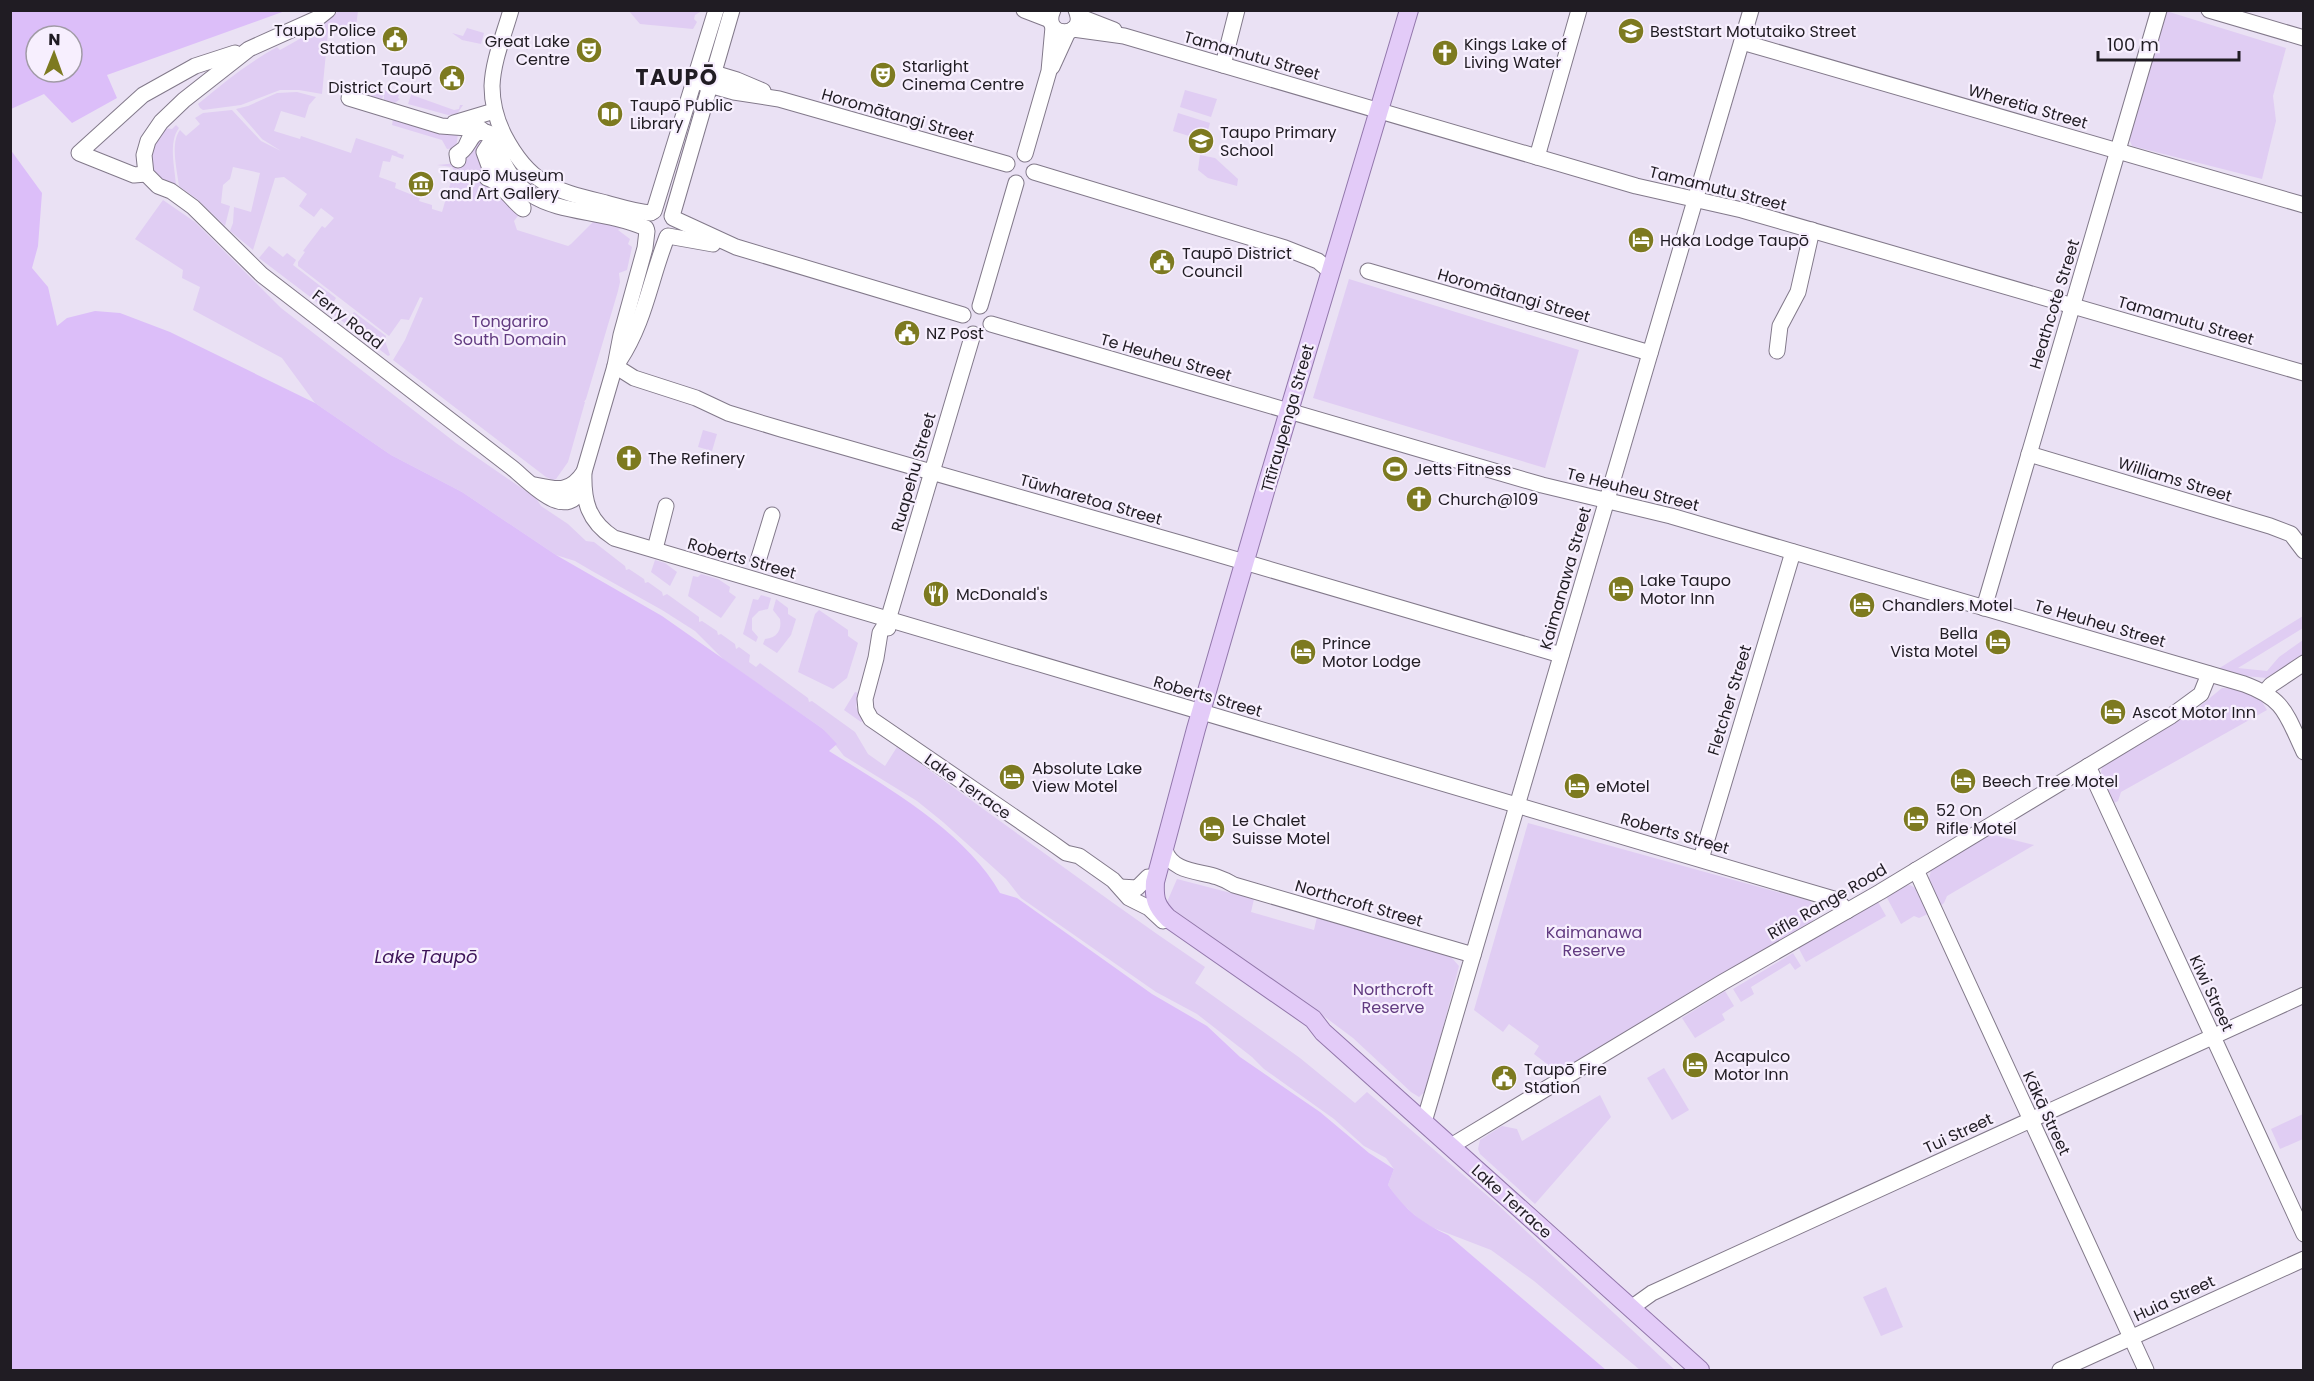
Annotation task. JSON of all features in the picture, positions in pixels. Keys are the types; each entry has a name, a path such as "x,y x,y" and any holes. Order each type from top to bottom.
{"main road":[{"name":"Tītīraupenga Street","path":"1152,880 1409,10"},
{"name":"Tītīraupenga Street","path":"1144,905 1143,890 1152,880 1165,850 1169,828"},
{"name":"Lake Terrace","path":"1152,880 1155,902 1159,909 1313,1019 1323,1032 1700,1371"},
{"name":"Lake Terrace","path":"1144,905 1154,922 1305,1023 1323,1032"}],"street":[{"path":"146,174 144,162 148,141 161,122 216,73 249,49 318,18 328,10"},
{"path":"511,10 492,79 495,122 521,163 549,186 650,221"},
{"path":"582,488 584,472 644,254 650,221 716,10"},
{"path":"615,366 630,344 643,315 668,237 674,230 673,217 732,10"},
{"path":"1024,10 1052,19 1049,71 1025,154"},
{"path":"1223,65 1237,10"},
{"path":"1537,157 1580,10"},
{"name":"Kaimanawa Street","path":"1424,1122 1751,10"},
{"name":"Heathcote Street","path":"1984,608 2159,10"},
{"path":"2209,10 2304,38"},
{"name":"Tamamutu Street","path":"1052,19 1060,32 1074,22 1636,186 1742,210 1812,230 2304,374"},
{"path":"1049,71 1074,22"},
{"name":"Wheretia Street","path":"1742,42 2304,205"},
{"name":"Ferry Road","path":"249,49 195,66 143,95 79,153 134,175 146,174 158,186 171,191 193,207 262,275 536,485 543,495 561,502 574,499 582,488"},
{"name":"Horomātangi Street","path":"697,75 712,79 734,92 779,99 1007,164"},
{"path":"349,98 427,121 495,122"},
{"path":"480,130 489,133 494,141 487,152 492,170 523,209 504,192 496,180 487,178 492,174 484,152 492,140 488,134 479,132 473,134 466,148 458,154 458,160 457,154 465,148 472,133 480,130"},
{"path":"1025,154 1032,160 1034,172 1030,180 1021,184 1016,183 1009,178 1007,164 1012,156 1025,154"},
{"path":"1034,172 1286,248 1318,261 1331,272"},
{"path":"981,306 1016,183"},
{"path":"650,221 664,210 673,217 736,247"},
{"path":"650,221 657,239 668,237 736,247 963,315"},
{"path":"1777,351 1780,326 1798,292 1812,230"},
{"path":"1286,248 1317,252 1339,246"},
{"name":"Horomātangi Street","path":"1368,271 1650,353"},
{"path":"972,306 981,306 990,315 990,324 986,332 973,334 965,329 963,315 972,306"},
{"name":"Te Heuheu Street","path":"990,324 1542,485 1671,516 2265,692"},
{"name":"Ruapehu Street","path":"872,719 865,705 876,658 888,635 888,620 973,334"},
{"name":"Tūwharetoa Street","path":"615,366 634,378 696,398 728,413 1561,656"},
{"name":"Williams Street","path":"2029,454 2270,526 2291,534 2304,551"},
{"path":"536,485 566,488 576,482 584,472"},
{"name":"Roberts Street","path":"582,488 593,516 599,525 614,538 1837,900 1847,911"},
{"path":"655,549 666,506"},
{"path":"758,561 772,514"},
{"name":"Fletcher Street","path":"1701,859 1793,552"},
{"path":"2304,663 2271,685 2265,692 2282,708 2304,752"},
{"name":"Rifle Range Road","path":"1451,1146 1723,982 1916,870 2193,701 2201,694 2209,674"},
{"name":"Lake Terrace","path":"872,719 1066,853 1074,864 1154,922"},
{"name":"Kiwi Street","path":"2088,766 2304,1234"},
{"name":"Northcroft Street","path":"1165,850 1167,856 1176,865 1220,877 1234,885"},
{"name":"Lake Terrace","path":"1066,853 1078,856 1120,887 1129,897 1144,905 1194,942 1227,958"},
{"name":"Kākā Street","path":"1916,870 2146,1371"},
{"name":"Northcroft Street","path":"1152,880 1175,874 1218,884 1234,885 1473,955"},
{"path":"1120,887 1137,888 1152,880"},
{"name":"Tui Street","path":"1631,1308 1652,1293 2304,994"},
{"name":"Huia Street","path":"2060,1371 2304,1259"}],"green space":[{"path":"339,11 358,11 355,34 354,37 351,35 352,23 350,21 347,28 328,32 322,94 299,90 280,90 241,105 203,110 200,108 198,104 246,67 277,47 280,50 312,32"},
{"path":"629,11 700,12 695,15 694,19 697,22 693,29 640,24"},
{"path":"2166,11 2286,48 2273,96 2276,121 2262,179 2132,146 2129,138"},
{"path":"467,28 484,33 481,44 462,40 452,33 463,36"},
{"path":"372,86 399,95 400,99 395,103 384,100 384,94 382,99 371,96"},
{"path":"413,89 412,95 454,110 463,105 457,114 448,115 408,104"},
{"path":"1185,90 1217,99 1211,117 1180,107"},
{"name":"Tongariro South Domain","path":"297,92 316,97 309,105 305,118 281,111 274,131 300,139 301,136 351,153 356,138 398,152 404,155 403,159 392,155 390,162 383,161 379,177 396,183 395,188 420,198 419,201 432,205 432,209 442,212 454,171 452,167 437,165 458,163 478,130 524,208 514,221 517,230 568,246 594,221 625,224 618,230 630,239 628,244 632,247 627,270 619,273 618,291 568,462 556,479 546,477 393,360 405,340 423,298 420,297 409,320 401,319 389,336 298,266 305,252 303,251 322,226 325,228 334,218 321,208 314,217 299,206 307,194 284,177 275,178 253,250 230,231 234,207 251,212 260,173 233,167 230,179 223,185 221,203 230,206 225,226 197,199 179,186 175,157 177,135 180,130 186,136 200,124 195,118 203,113 232,110 261,141 281,151 262,139 236,109 277,93"},
{"path":"1178,113 1210,123 1205,141 1173,131"},
{"path":"393,119 458,134 456,148 447,149 442,140 392,125"},
{"path":"176,125 179,128 173,148 176,185 156,176 152,170 151,157 154,145 165,128 172,129"},
{"path":"1200,155 1215,158 1238,179 1237,186 1208,178 1198,170"},
{"path":"163,200 195,222 281,308 456,443 536,498 541,506 568,524 586,541 594,542 625,566 626,570 629,569 644,579 645,583 648,582 662,592 663,596 667,594 699,617 699,622 702,621 717,631 718,635 721,634 735,644 736,649 739,647 750,655 749,662 756,667 760,663 808,698 809,702 812,701 855,732 868,754 885,766 897,747 1205,967 1195,983 1300,1058 1355,1103 1367,1092 1497,1204 1675,1370 1640,1370 1534,1281 1491,1250 1426,1225 1400,1202 1388,1185 1394,1169 1386,1158 1364,1146 1334,1119 1264,1069 1197,1014 1156,992 1021,898 1006,879 943,822 917,801 844,756 823,729 724,660 695,631 575,561 556,555 462,492 391,455 315,403 282,358 193,310 200,287 182,278 183,270 135,239"},
{"path":"269,246 283,257 287,253 296,260 293,265 336,298 331,306 348,319 354,312 386,336 385,341 390,355 388,356 259,258"},
{"path":"1349,279 1579,350 1545,468 1313,398"},
{"path":"703,430 717,434 712,451 698,447"},
{"path":"655,560 665,563 677,572 670,586 651,572"},
{"path":"701,574 718,579 730,587 729,592 736,597 721,618 688,596 693,576 698,577"},
{"path":"761,595 771,598 768,609 759,611 752,618 752,630 758,637 756,642 743,634 753,599 758,600"},
{"path":"776,599 788,608 788,614 796,619 791,635 777,653 763,644 765,639 776,635 780,627 780,619 773,610"},
{"path":"819,610 848,630 848,636 858,643 847,678 833,689 798,672 815,614"},
{"path":"2303,616 2303,628 2238,668 2267,671 2279,657 2303,640 2303,656 2267,678 2245,676 2218,669"},
{"path":"2222,688 2232,688 2259,697 2267,710 2121,792 2118,801 2112,804 2101,778 2105,762 2199,707"},
{"path":"855,692 859,693 856,707 863,721 861,722 844,710"},
{"name":"Kaimanawa Reserve","path":"1528,823 1810,901 1817,911 1812,922 1560,1074 1534,1054 1539,1046 1509,1024 1503,1032 1474,1010"},
{"path":"1990,834 2034,845 1947,896 1939,907 1928,882 1932,867"},
{"name":"Northcroft Reserve","path":"1177,879 1254,899 1251,912 1314,930 1317,917 1451,957 1459,966 1427,1090 1419,1097 1411,1092 1353,1038 1170,907 1167,902"},
{"path":"1910,885 1917,889 1930,913 1919,918 1914,916 1901,924 1886,896 1902,886"},
{"path":"1878,902 1886,916 1806,962 1798,947"},
{"path":"1793,953 1801,966 1795,970 1790,963 1751,987 1754,994 1741,1002 1733,989"},
{"path":"1725,991 1734,1006 1722,1014 1725,1020 1695,1038 1682,1018"},
{"path":"1664,1068 1689,1110 1672,1120 1647,1078"},
{"path":"1600,1095 1611,1117 1535,1204 1480,1154 1478,1149 1480,1140 1502,1126 1517,1129 1522,1141"},
{"path":"2303,1114 2303,1139 2280,1149 2271,1129"},
{"path":"1886,1287 1903,1327 1881,1336 1863,1297"}],"water":[{"path":"11,10 285,11 107,75 117,98 72,123 44,94 11,109"},
{"name":"Lake Taupō","path":"10,149 42,193 38,246 32,268 48,287 57,326 67,318 95,311 120,313 170,332 315,403 391,455 462,492 556,555 662,616 823,729 837,744 829,751 900,796 946,831 967,850 1000,893 1017,898 1152,994 1207,1026 1240,1057 1320,1112 1369,1153 1394,1169 1388,1185 1408,1209 1430,1226 1448,1235 1606,1370 11,1370"}],"place":[{"name":"BestStart Motutaiko Street","path":"1631,31"},
{"name":"Taupō Police Station","path":"395,39"},
{"name":"Great Lake Centre","path":"589,50"},
{"name":"Kings Lake of Living Water","path":"1445,53"},
{"name":"Starlight Cinema Centre","path":"883,75"},
{"name":"Taupō District Court","path":"452,78"},
{"name":"Taupō Public Library","path":"610,114"},
{"name":"Taupo Primary School","path":"1201,141"},
{"name":"Taupō Museum and Art Gallery","path":"421,184"},
{"name":"Haka Lodge Taupō","path":"1641,240"},
{"name":"Taupō District Council","path":"1162,262"},
{"name":"NZ Post","path":"907,333"},
{"name":"The Refinery","path":"629,458"},
{"name":"Jetts Fitness","path":"1395,469"},
{"name":"Church@109","path":"1419,499"},
{"name":"Lake Taupo Motor Inn","path":"1621,589"},
{"name":"McDonald's","path":"936,594"},
{"name":"Chandlers Motel","path":"1862,605"},
{"name":"Bella Vista Motel","path":"1998,642"},
{"name":"Prince Motor Lodge","path":"1303,652"},
{"name":"Ascot Motor Inn","path":"2113,712"},
{"name":"Absolute Lake View Motel","path":"1012,777"},
{"name":"Beech Tree Motel","path":"1963,781"},
{"name":"eMotel","path":"1577,786"},
{"name":"52 On Rifle Motel","path":"1916,819"},
{"name":"Le Chalet Suisse Motel","path":"1212,829"},
{"name":"Acapulco Motor Inn","path":"1695,1065"},
{"name":"Taupō Fire Station","path":"1504,1078"}],"district":[{"name":"TAUPŌ","path":"677,77"}]}
